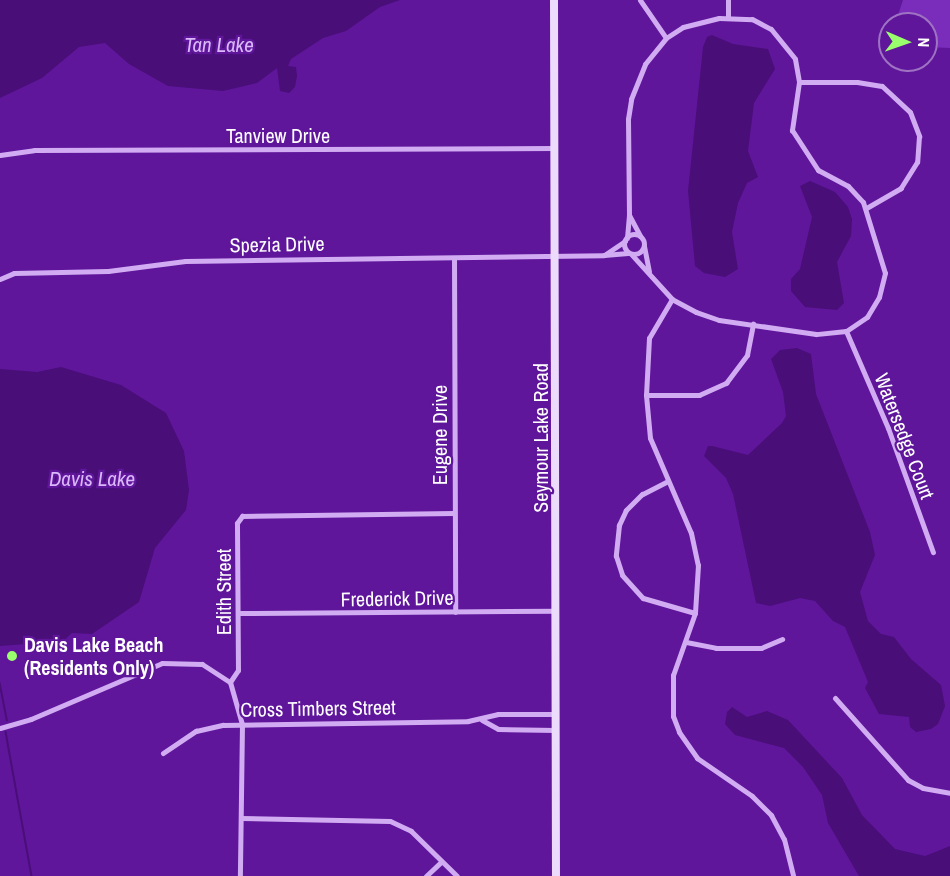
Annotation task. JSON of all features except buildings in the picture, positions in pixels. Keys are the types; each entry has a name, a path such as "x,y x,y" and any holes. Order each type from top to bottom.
{"street":[{"name":"Seymour Lake Road","path":"554,0 557,148 556,876"},
{"path":"640,0 666,38"},
{"path":"728,0 728,18"},
{"path":"728,18 752,19 771,29 795,59 799,82 792,117 797,141 818,170 848,186 867,208 884,262 884,286 867,317 846,331 816,334 706,316 672,299 630,254 626,240 629,215 631,99 645,64 666,38 696,22 728,18"},
{"path":"799,82 882,86 910,112 919,135 917,162 901,188 867,208"},
{"name":"Tanview Drive","path":"0,155 34,150 557,148"},
{"path":"629,215 644,245 650,273"},
{"path":"604,255 626,240 640,236"},
{"path":"630,254 641,252 644,245"},
{"name":"Spezia Drive","path":"0,279 14,273 108,271 184,261 557,257 630,254"},
{"name":"Eugene Drive","path":"454,258 455,612"},
{"path":"672,299 649,338 646,395 650,438 695,548 698,581 695,613 672,688 679,732 697,758 752,796 771,815 784,839 793,876"},
{"path":"646,395 699,395 726,383 747,355 753,324"},
{"name":"Watersedge Court","path":"846,331 888,428 933,552"},
{"path":"668,481 642,494 626,510 619,525 616,556 622,575 643,598 695,613"},
{"name":"Edith Street","path":"230,682 238,670 237,524 242,516 454,513"},
{"name":"Frederick Drive","path":"238,613 556,611"},
{"path":"686,642 716,648 761,648 782,639"},
{"path":"0,728 32,719 162,663 202,664 230,682 242,724 240,876"},
{"path":"835,698 908,780 923,788 950,793"},
{"name":"Cross Timbers Street","path":"162,753 196,731 242,724 482,720 498,714 556,714"},
{"name":"Cross Timbers Street","path":"482,720 498,729 556,730"},
{"path":"241,818 390,821 411,831 457,876"},
{"path":"426,876 441,862"}],"shaded area":[{"path":"903,0 950,0 950,48 938,48 938,12 899,12"}],"water":[{"name":"Tan Lake","path":"0,0 400,0 380,7 346,31 323,38 291,59 288,66 296,67 297,76 295,87 289,93 280,91 277,68 257,83 223,91 168,86 129,64 105,43 79,47 42,78 0,98"},
{"path":"712,35 733,44 768,49 775,69 754,103 748,151 758,177 747,183 738,203 732,232 738,269 725,277 704,273 695,266 688,191 703,47 707,37"},
{"path":"810,181 835,192 848,207 852,219 851,236 837,262 844,303 837,310 805,307 791,291 791,279 800,269 812,217 800,186"},
{"path":"797,348 811,354 816,394 870,532 875,555 860,592 868,621 881,634 894,637 911,659 941,685 945,706 938,724 931,729 916,732 910,727 909,717 879,714 865,688 868,682 845,627 833,621 815,601 800,598 770,606 756,603 733,494 726,478 704,456 708,446 748,455 782,423 786,416 783,392 771,359 780,350"},
{"name":"Davis Lake","path":"61,367 121,385 166,413 184,451 189,490 186,510 155,548 139,602 92,634 72,633 61,643 42,648 26,644 0,646 0,369 37,372"},
{"path":"732,707 747,717 767,711 788,720 842,778 862,815 895,849 925,856 950,846 950,876 859,876 828,823 822,795 803,767 784,748 735,735 725,724 727,712"}],"waterway":[{"path":"0,683 7,720"},
{"path":"6,732 32,876"}],"place":[{"name":"Davis Lake Beach (Residents Only)","path":"12,656"}]}
